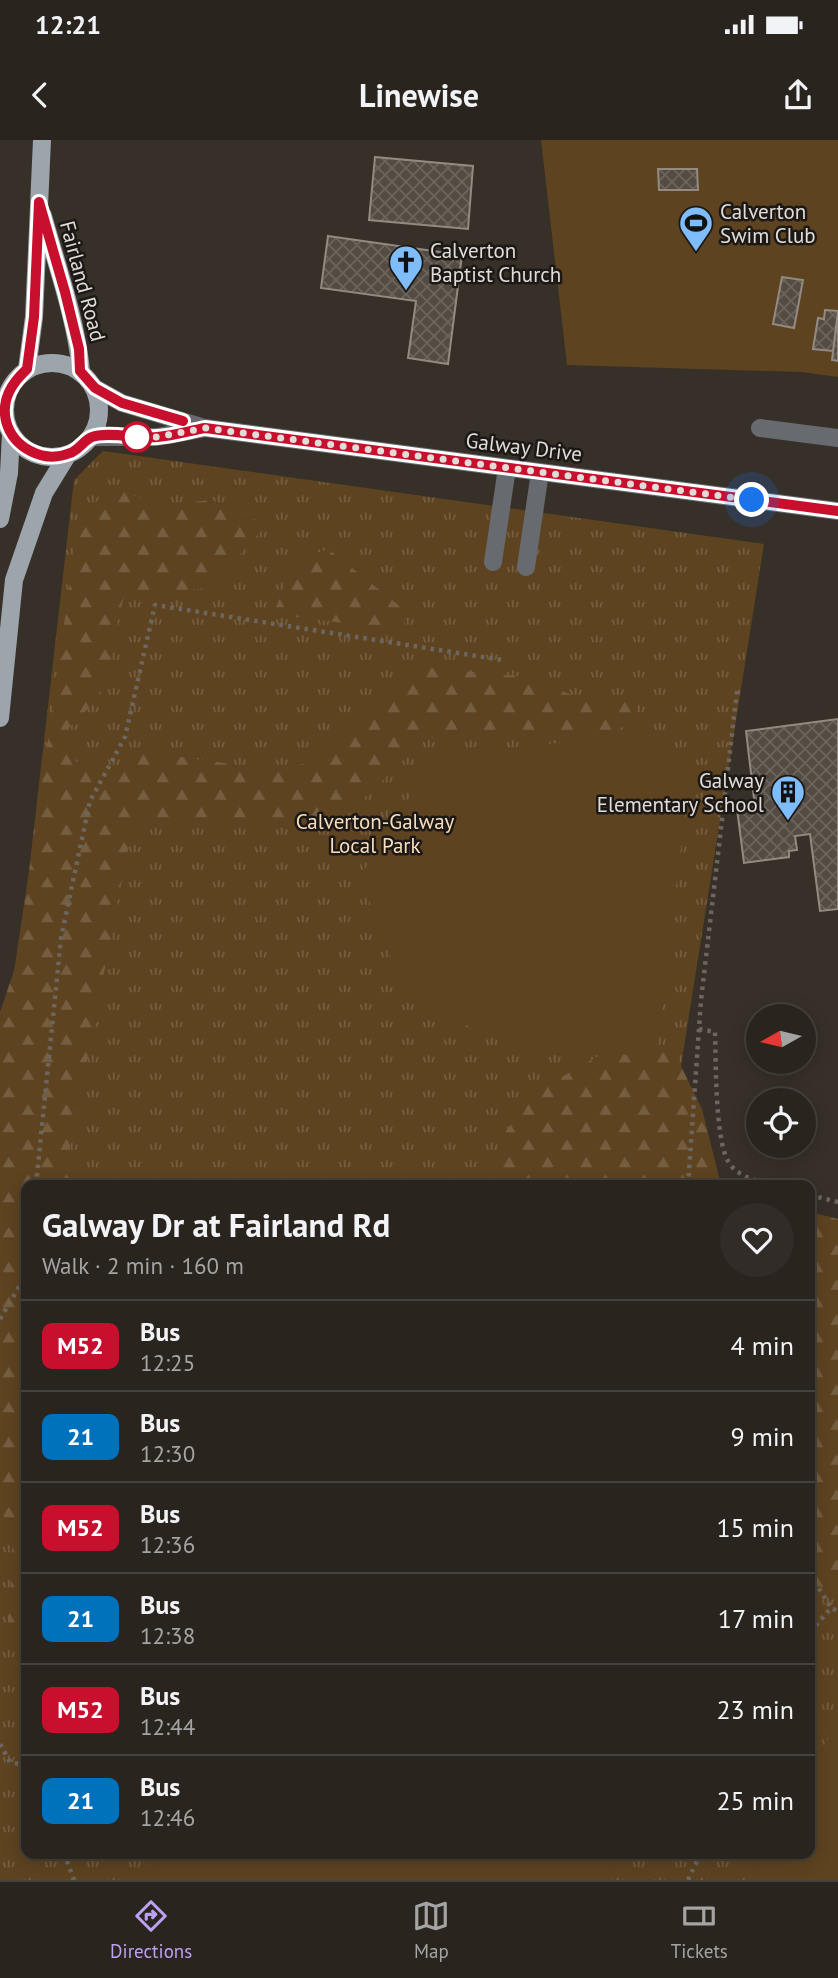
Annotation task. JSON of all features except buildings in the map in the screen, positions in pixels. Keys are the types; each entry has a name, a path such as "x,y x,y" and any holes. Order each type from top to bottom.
{"main road":[{"name":"Fairland Road","path":"27,369 34,317 42,140"},
{"name":"Fairland Road","path":"39,202 79,349 80,371"},
{"path":"0,519 9,473 11,433 5,409 6,398 15,380 27,369 51,362 67,364 80,371 95,388 100,408 91,437 68,454 44,493 6,604 0,718"},
{"path":"11,433 18,442 37,454 51,457 68,454"}],"street":[{"name":"Galway Drive","path":"95,388 122,403 205,428 838,511"},
{"name":"Galway Drive","path":"91,437 157,437 205,428"},
{"path":"760,428 838,438"},
{"path":"493,562 507,468"},
{"path":"527,567 540,472"}],"path":[{"path":"37,1180 61,938 90,801 125,737 155,605 502,660"},
{"path":"688,1180 699,1029 737,691"},
{"path":"699,1029 715,1032 722,1140 728,1161 740,1175 755,1180"},
{"path":"815,1196 838,1202"},
{"path":"0,1319 21,1283"},
{"path":"815,1582 831,1608 838,1611"},
{"path":"815,1626 831,1608"},
{"path":"0,1744 10,1762 21,1765"},
{"path":"66,1859 74,1880"},
{"path":"688,1880 698,1859"}],"green space":[{"name":"Calverton Swim Club","path":"541,140 838,140 838,377 801,372 567,365"},
{"name":"Calverton-Galway Local Park","path":"103,451 764,544 663,1180 21,1180 21,1859 815,1859 815,1421 838,1425 838,1880 0,1880 0,1066 29,871 74,480"},
{"path":"112,488 162,505 212,500 267,525 208,588 124,596 100,696 67,730 78,767 112,775 141,751 285,772 312,759 377,697 421,667 526,677 572,695 637,703 636,720 611,733 426,738 338,824 295,825 134,818 68,1158 77,1180 21,1180 21,1636 8,1635 13,1537 0,1508 0,1012 17,962 79,517"},
{"path":"328,549 402,608 405,631 273,614 296,561"},
{"path":"634,735 692,757 656,1050 520,1051 406,996 360,877 435,756"},
{"path":"674,1052 702,1109 720,1180 494,1180 504,1134 534,1093 598,1056"},
{"path":"815,1213 838,1219 838,1591 815,1585"},
{"path":"838,1721 838,1880 748,1880 760,1859 815,1859 815,1761"},
{"path":"156,1859 612,1859 603,1880 148,1880"}],"bus line":[{"name":"M52","path":"183,421 122,403 95,388 80,371 79,349 39,202 34,317 27,369 15,380 6,398 5,409 6,423 11,433 26,449 37,454 51,457 68,454 80,448 91,437 157,437 205,428 838,511"}],"place":[{"name":"Calverton Swim Club","path":"696,253"},
{"name":"Calverton Baptist Church","path":"406,292"},
{"name":"Galway Elementary School","path":"788,822"}],"route":[{"path":"137,437 134,437 157,437 205,428 752,500"}]}
